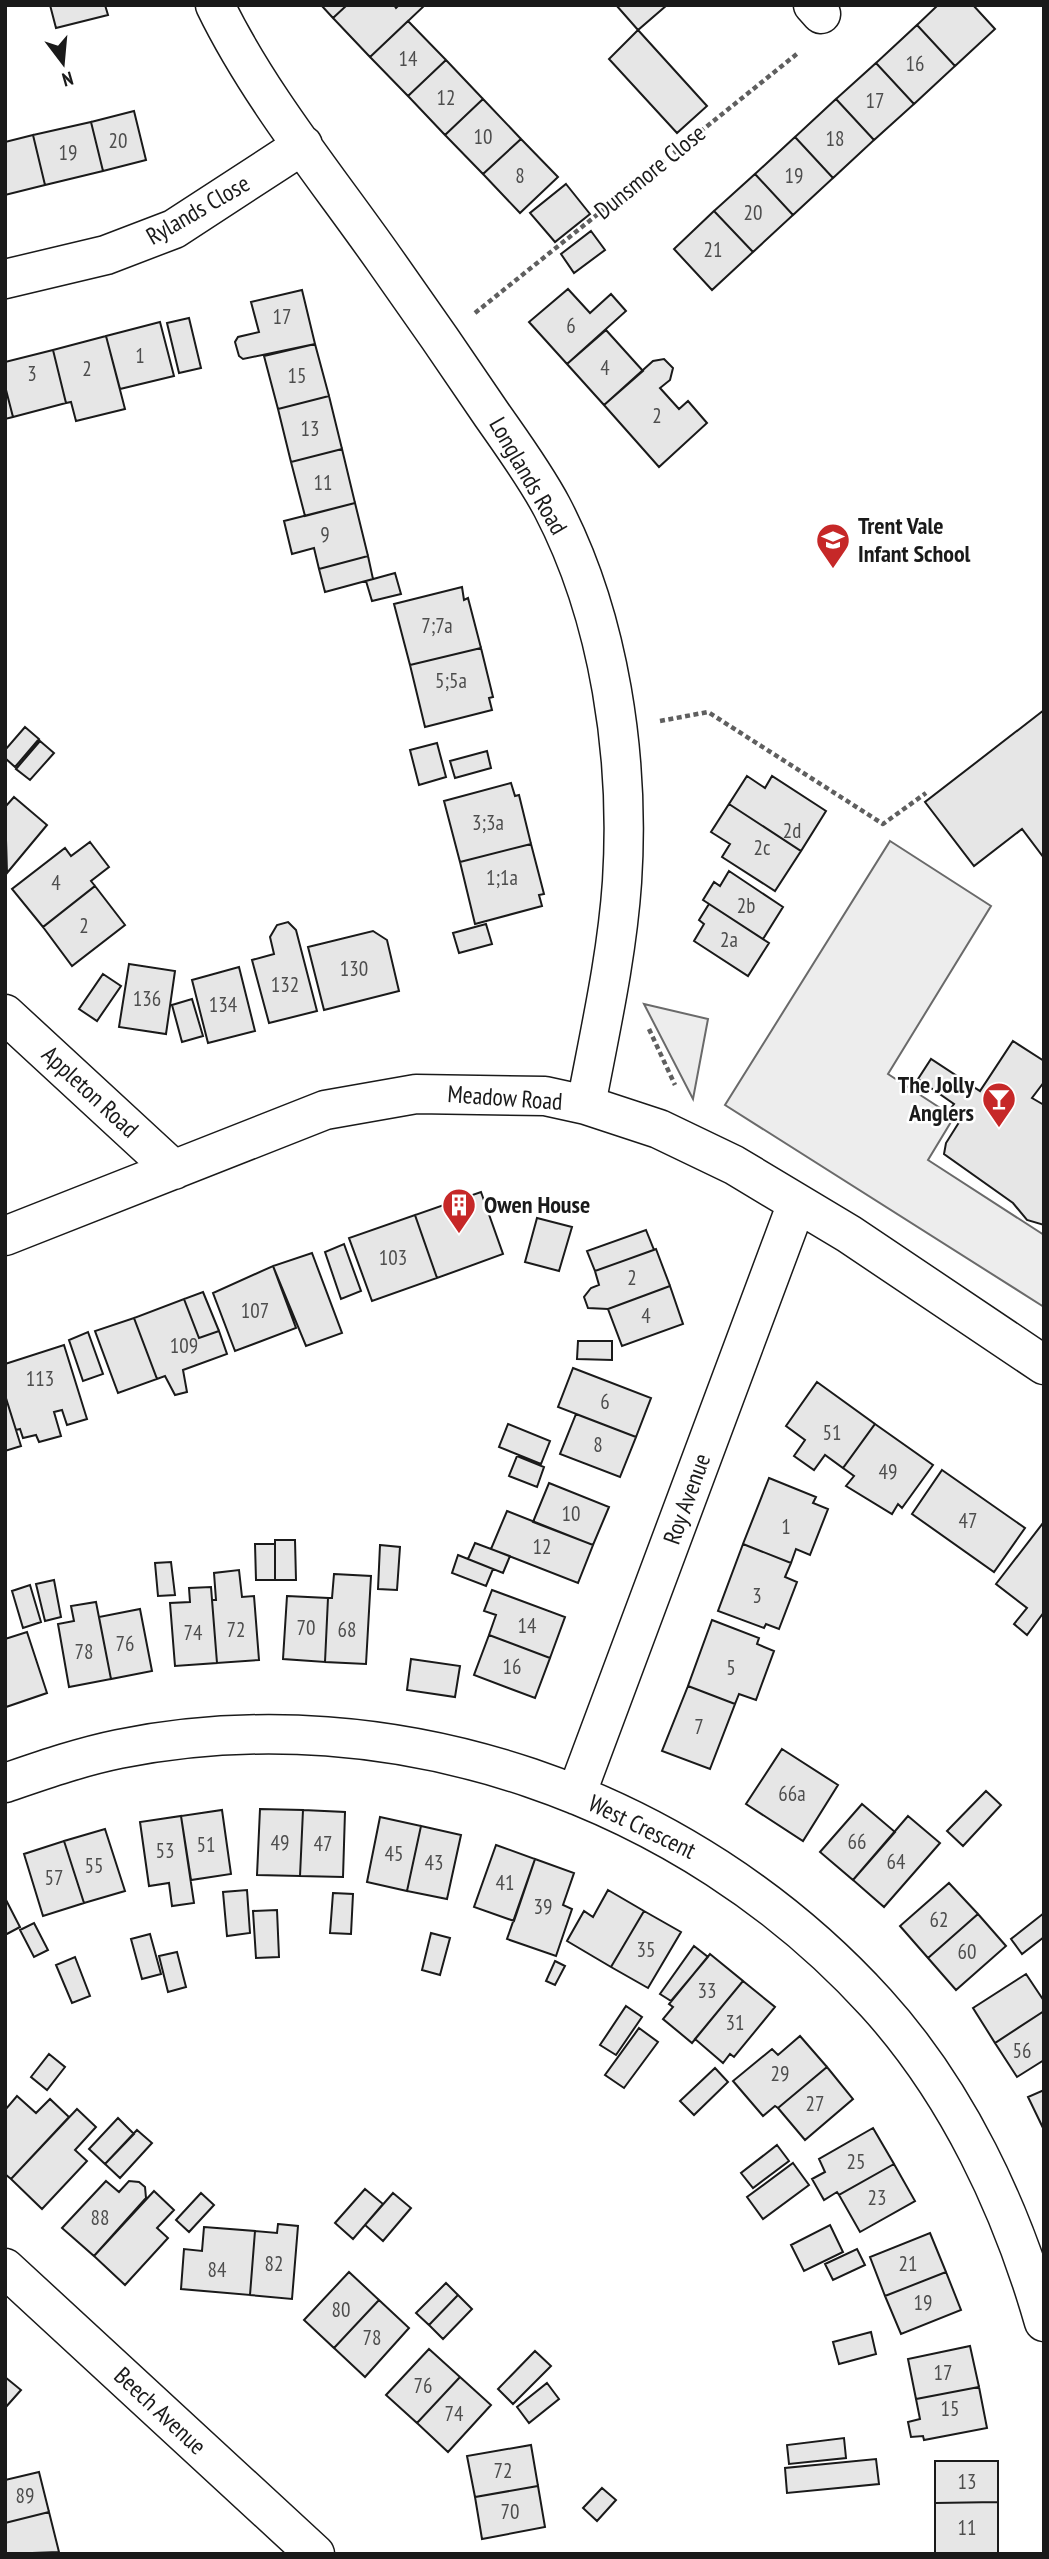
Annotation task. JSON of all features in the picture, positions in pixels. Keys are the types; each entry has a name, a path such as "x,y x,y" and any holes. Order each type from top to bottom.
{"street":[{"name":"Longlands Road","path":"215,5 234,42 303,145 442,340 552,508 592,610 607,663 618,730 623,785 622,884 613,953 586,1105"},
{"name":"Rylands Close","path":"5,279 106,255 174,229 303,145"},
{"name":"Appleton Road","path":"5,1014 174,1170"},
{"name":"Meadow Road","path":"5,1236 270,1130 357,1103 416,1094 496,1093 545,1096 586,1105 659,1129 734,1165 849,1234 1044,1364"},
{"name":"Roy Avenue","path":"576,1795 797,1203"},
{"name":"West Crescent","path":"5,1783 118,1750 173,1741 261,1734 411,1745 472,1759 576,1795 653,1829 743,1884 820,1948 876,2003 916,2053 975,2149 1027,2264 1044,2322"},
{"name":"Beech Avenue","path":"5,2268 315,2554"}],"path":[{"name":"Dunsmore Close","path":"442,340 799,52"},
{"path":"618,730 708,712 883,824 926,793"},
{"path":"648,1027 677,1089"}],"shaded area":[{"path":"890,841 991,906 888,1074 954,1117 928,1160 1044,1235 1044,1307 725,1105"},
{"path":"644,1004 708,1019 693,1099"}],"building":[{"path":"50,5 105,5 108,15 56,28"},
{"path":"321,5 347,5 333,18"},
{"path":"347,5 394,5 396,8 399,5 424,6 370,57 333,18"},
{"path":"616,5 667,5 638,30"},
{"path":"938,5 973,5 995,29 955,66 917,25"},
{"path":"408,21 446,60 408,96 370,57"},
{"path":"917,25 955,66 914,104 876,63"},
{"path":"638,30 707,106 677,133 609,59"},
{"path":"446,60 483,99 445,135 408,96"},
{"path":"876,63 914,104 874,140 836,99"},
{"path":"483,99 521,139 483,174 445,135"},
{"path":"836,99 874,140 833,178 795,137"},
{"path":"134,111 146,160 103,171 91,122"},
{"path":"91,122 103,171 45,185 33,135"},
{"path":"33,135 45,185 5,195 5,142"},
{"path":"795,137 833,178 793,215 755,174"},
{"path":"521,139 558,177 520,213 483,174"},
{"path":"755,174 793,215 753,252 714,211"},
{"path":"566,184 590,214 555,242 530,213"},
{"path":"714,211 753,252 712,290 674,249"},
{"path":"591,231 605,250 574,273 561,254"},
{"path":"568,289 590,313 611,294 626,311 567,364 529,322"},
{"path":"302,290 315,344 243,359 239,356 235,342 238,337 259,332 251,302"},
{"path":"189,318 201,368 179,373 167,323"},
{"path":"160,322 174,376 120,389 106,336"},
{"path":"606,330 643,371 604,405 567,364"},
{"path":"106,336 125,409 76,421 71,402 66,403 53,350"},
{"path":"315,344 329,396 278,409 264,356"},
{"path":"53,350 66,403 13,417 5,386 5,362"},
{"path":"664,359 673,368 670,380 660,388 679,409 688,401 707,423 659,467 604,405 653,361"},
{"path":"5,386 13,417 5,419"},
{"path":"329,396 342,449 291,462 278,409"},
{"path":"342,449 355,503 305,516 291,462"},
{"path":"355,503 368,556 319,569 314,548 292,554 284,521"},
{"path":"368,556 373,579 325,592 319,569"},
{"path":"395,573 401,594 372,601 366,581"},
{"path":"462,587 464,600 468,598 481,648 410,665 394,604"},
{"path":"481,648 493,697 489,698 492,710 425,727 410,665"},
{"path":"1044,710 1044,858 1022,829 974,866 925,802"},
{"path":"25,727 39,739 15,767 5,758 5,750"},
{"path":"40,741 54,753 30,780 16,769"},
{"path":"437,743 446,777 419,785 410,750"},
{"path":"487,751 491,768 455,778 450,761"},
{"path":"747,776 765,788 772,776 826,811 801,851 729,804"},
{"path":"511,783 515,796 519,795 531,844 460,862 444,801"},
{"path":"14,797 47,825 7,873 5,807"},
{"path":"729,804 801,851 775,891 722,857 730,844 711,832"},
{"path":"90,842 109,867 91,881 95,886 43,927 12,889 65,848 71,856"},
{"path":"531,844 544,894 539,895 542,906 475,924 460,862"},
{"path":"729,871 783,907 763,939 703,900 714,882 720,886"},
{"path":"95,886 125,925 72,966 43,927"},
{"path":"709,904 769,943 748,976 694,941 704,924 699,920"},
{"path":"288,922 296,930 317,1011 269,1023 252,960 274,954 270,937 277,925"},
{"path":"486,924 492,944 459,953 453,933"},
{"path":"373,931 387,940 399,991 324,1010 308,947"},
{"path":"129,964 175,971 166,1034 119,1027"},
{"path":"239,967 255,1031 208,1043 192,980"},
{"path":"103,974 121,986 97,1021 79,1009"},
{"path":"192,999 203,1036 182,1042 172,1005"},
{"name":"The Jolly Anglers","path":"1013,1041 1044,1061 1044,1082 1032,1098 1044,1105 1044,1225 1027,1220 1013,1203 944,1154 946,1143 963,1116 951,1108 954,1104 918,1079 931,1059 980,1091"},
{"name":"Owen House","path":"481,1192 503,1254 437,1278 415,1215"},
{"path":"415,1215 437,1278 372,1301 349,1238"},
{"path":"537,1218 572,1227 559,1271 525,1262"},
{"path":"646,1230 654,1250 595,1271 587,1251"},
{"path":"344,1244 361,1291 341,1299 325,1252"},
{"path":"656,1249 670,1286 608,1309 588,1308 584,1297 591,1288 599,1285 595,1271"},
{"path":"312,1253 342,1333 306,1346 273,1266"},
{"path":"273,1266 296,1328 235,1351 213,1293"},
{"path":"670,1286 683,1324 622,1346 608,1309"},
{"path":"203,1292 219,1331 199,1338 184,1299"},
{"path":"184,1299 199,1338 219,1331 227,1354 183,1370 187,1392 175,1395 165,1376 157,1379 134,1318"},
{"path":"134,1318 157,1379 118,1393 95,1331"},
{"path":"88,1332 103,1374 83,1381 69,1340"},
{"path":"578,1341 612,1341 612,1360 577,1359"},
{"path":"64,1345 87,1419 67,1425 62,1410 54,1412 61,1436 39,1442 36,1435 23,1438 20,1429 16,1430 5,1395 5,1364"},
{"path":"573,1368 651,1398 636,1437 558,1407"},
{"path":"817,1382 875,1424 843,1468 825,1455 814,1470 794,1456 805,1440 786,1426"},
{"path":"5,1395 21,1446 5,1451"},
{"path":"576,1414 636,1437 620,1477 560,1454"},
{"path":"508,1424 550,1441 541,1464 499,1447"},
{"path":"875,1424 933,1465 902,1508 898,1504 892,1514 846,1486 854,1476 843,1468"},
{"path":"517,1456 544,1467 537,1487 509,1476"},
{"path":"942,1470 1025,1528 994,1572 912,1514"},
{"path":"769,1478 816,1497 813,1503 828,1509 810,1555 796,1549 791,1563 743,1544"},
{"path":"549,1483 609,1507 593,1545 533,1522"},
{"path":"507,1511 593,1545 578,1583 491,1549"},
{"path":"1043,1523 1044,1612 1027,1635 1014,1624 1027,1608 996,1584"},
{"path":"275,1540 295,1540 296,1580 275,1580"},
{"path":"475,1543 510,1556 503,1573 468,1559"},
{"path":"255,1544 275,1544 275,1580 256,1580"},
{"path":"743,1544 791,1563 785,1577 797,1582 779,1629 766,1624 764,1628 718,1611"},
{"path":"380,1545 400,1547 397,1590 378,1589"},
{"path":"458,1555 493,1569 486,1586 452,1573"},
{"path":"171,1562 175,1595 158,1596 155,1563"},
{"path":"239,1570 242,1597 254,1596 259,1660 217,1663 212,1600 216,1600 214,1573"},
{"path":"334,1574 371,1576 366,1664 325,1662 328,1598 332,1598"},
{"path":"54,1580 61,1617 45,1621 36,1584"},
{"path":"30,1585 41,1622 23,1628 12,1591"},
{"path":"211,1587 217,1663 175,1666 170,1603 190,1602 189,1588"},
{"path":"492,1590 565,1617 550,1658 489,1635 496,1615 484,1611"},
{"path":"287,1596 328,1598 325,1662 283,1659"},
{"path":"96,1602 111,1679 69,1687 58,1624 74,1621 71,1606"},
{"path":"140,1609 152,1671 111,1679 99,1617"},
{"path":"712,1620 759,1638 757,1644 774,1651 756,1700 739,1694 735,1704 688,1686"},
{"path":"27,1632 47,1693 6,1707 5,1639"},
{"path":"489,1635 550,1658 535,1698 474,1675"},
{"path":"411,1659 460,1666 455,1697 407,1690"},
{"path":"688,1686 735,1704 710,1769 662,1751"},
{"path":"782,1749 838,1785 803,1841 746,1804"},
{"path":"986,1791 1001,1805 963,1846 947,1831"},
{"path":"862,1804 895,1832 853,1880 820,1852"},
{"path":"260,1809 303,1810 300,1876 257,1875"},
{"path":"222,1810 231,1874 191,1880 181,1816"},
{"path":"303,1810 345,1812 343,1877 300,1876"},
{"path":"181,1816 194,1903 172,1906 169,1883 149,1886 140,1822"},
{"path":"908,1816 940,1843 884,1907 853,1880"},
{"path":"380,1817 421,1826 407,1891 367,1882"},
{"path":"421,1826 461,1835 447,1899 407,1891"},
{"path":"105,1829 125,1891 84,1903 64,1841"},
{"path":"64,1841 84,1903 43,1916 24,1854"},
{"path":"496,1845 535,1859 514,1921 474,1907"},
{"path":"535,1859 574,1873 563,1905 572,1909 556,1956 507,1939"},
{"path":"949,1883 978,1914 928,1958 900,1926"},
{"path":"247,1890 250,1933 227,1936 223,1892"},
{"path":"608,1890 644,1911 611,1967 567,1941 584,1911 593,1917"},
{"path":"333,1893 353,1894 351,1934 330,1933"},
{"path":"5,1898 20,1927 5,1935"},
{"path":"277,1910 279,1957 256,1958 253,1911"},
{"path":"644,1911 681,1932 648,1988 611,1967"},
{"path":"1044,1913 1044,1937 1022,1954 1011,1939"},
{"path":"978,1914 1006,1946 956,1990 928,1958"},
{"path":"34,1923 48,1950 34,1957 20,1930"},
{"path":"431,1933 450,1938 440,1975 422,1970"},
{"path":"150,1934 161,1974 142,1979 131,1939"},
{"path":"694,1946 708,1957 671,2001 660,1994"},
{"path":"177,1952 186,1987 168,1992 159,1956"},
{"path":"710,1954 743,1981 692,2043 663,2019 673,2007 669,2004"},
{"path":"75,1957 90,1996 72,2003 56,1965"},
{"path":"555,1961 565,1966 555,1985 546,1981"},
{"path":"1026,1974 1044,2001 1044,2011 995,2043 973,2008"},
{"path":"743,1981 775,2007 734,2057 730,2054 723,2063 695,2039"},
{"path":"626,2006 642,2017 616,2055 600,2045"},
{"path":"1044,2011 1044,2060 1017,2077 995,2043"},
{"path":"639,2028 658,2042 624,2088 605,2075"},
{"path":"800,2036 827,2067 778,2108 775,2106 763,2116 733,2081 772,2049 778,2055"},
{"path":"49,2054 65,2067 47,2090 31,2077"},
{"path":"827,2067 853,2099 805,2140 778,2108"},
{"path":"715,2068 728,2082 694,2115 680,2101"},
{"path":"1044,2090 1044,2130 1028,2097"},
{"path":"17,2096 36,2113 50,2099 69,2117 11,2179 5,2174 5,2110"},
{"path":"77,2109 96,2127 75,2150 87,2161 42,2209 11,2179"},
{"path":"118,2118 134,2134 105,2164 89,2149"},
{"path":"873,2128 894,2164 839,2195 837,2192 824,2200 812,2179 825,2172 819,2159"},
{"path":"137,2130 152,2143 120,2178 105,2164"},
{"path":"777,2145 789,2161 753,2188 741,2173"},
{"path":"793,2163 809,2185 763,2219 747,2197"},
{"path":"894,2164 915,2201 860,2232 839,2195"},
{"path":"106,2181 119,2192 129,2181 139,2182 145,2187 146,2198 94,2256 62,2228"},
{"path":"365,2189 383,2204 353,2239 335,2223"},
{"path":"154,2191 174,2210 157,2228 168,2238 125,2285 94,2256"},
{"path":"201,2193 214,2205 189,2232 176,2220"},
{"path":"393,2193 411,2208 383,2241 365,2225"},
{"path":"278,2224 298,2226 292,2299 250,2295 255,2231 277,2233"},
{"path":"830,2225 843,2252 804,2271 791,2245"},
{"path":"204,2227 255,2231 250,2295 181,2289 184,2249 202,2251"},
{"path":"930,2233 946,2272 885,2296 870,2257"},
{"path":"857,2249 865,2265 833,2280 825,2264"},
{"path":"349,2272 379,2300 334,2348 304,2320"},
{"path":"946,2272 961,2310 901,2334 885,2296"},
{"path":"446,2283 458,2295 429,2325 416,2313"},
{"path":"458,2295 472,2309 443,2339 429,2325"},
{"path":"379,2300 409,2328 365,2377 334,2348"},
{"path":"871,2332 876,2354 839,2364 833,2342"},
{"path":"970,2346 979,2387 916,2399 908,2359"},
{"path":"429,2349 460,2377 417,2423 386,2395"},
{"path":"535,2351 551,2366 513,2404 498,2389"},
{"path":"5,2377 21,2390 5,2408"},
{"path":"460,2377 491,2405 448,2452 417,2423"},
{"path":"547,2383 559,2399 529,2423 517,2407"},
{"path":"979,2387 987,2428 924,2440 923,2436 911,2437 908,2422 920,2419 916,2399"},
{"path":"844,2438 846,2458 789,2464 787,2445"},
{"path":"531,2445 538,2486 475,2497 467,2456"},
{"path":"876,2459 879,2484 787,2493 785,2468"},
{"path":"935,2461 998,2461 998,2502 935,2503"},
{"path":"39,2472 49,2512 5,2523 5,2480"},
{"path":"538,2486 545,2527 482,2539 475,2497"},
{"path":"602,2488 616,2500 597,2521 583,2508"},
{"path":"998,2502 998,2554 935,2554 935,2503"},
{"path":"49,2512 59,2552 5,2554 5,2523"}],"place":[{"name":"Trent Vale Infant School","path":"833,570"},
{"name":"The Jolly Anglers","path":"999,1129"},
{"name":"Owen House","path":"459,1235"}]}
